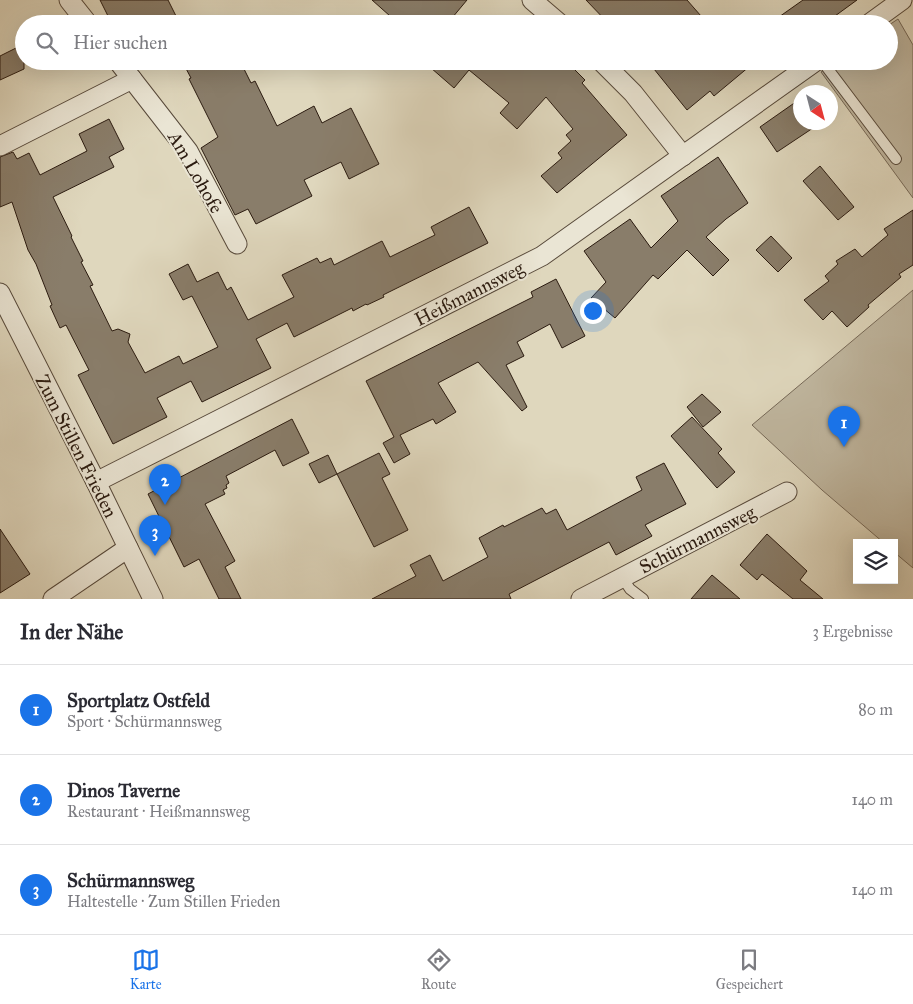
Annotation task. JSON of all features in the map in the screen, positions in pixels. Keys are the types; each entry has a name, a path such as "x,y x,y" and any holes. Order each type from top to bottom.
{"street":[{"path":"69,0 81,15"},
{"path":"532,0 550,15"},
{"path":"881,15 902,0"},
{"name":"Am Lohofe","path":"125,70 188,151 237,244"},
{"path":"610,70 634,93 683,156"},
{"name":"Heißmannsweg","path":"96,482 542,256 803,70"},
{"path":"0,146 132,79"},
{"name":"Zum Stillen Frieden","path":"0,293 153,599"},
{"name":"Schürmannsweg","path":"581,599 786,492"},
{"path":"53,599 128,548"}],"lane":[{"path":"829,70 896,158"},
{"path":"622,577 630,589 644,599"}],"shaded area":[{"path":"898,19 913,45 913,198 838,95 838,85 830,85 821,72 824,70 898,70"},
{"path":"913,290 913,568 898,555 898,539 879,539 822,490 752,425"}],"building":[{"path":"100,0 168,0 176,15 108,15"},
{"path":"372,0 467,0 454,15 389,15"},
{"path":"586,0 687,0 700,15 600,15"},
{"path":"803,0 857,0 836,15 782,15"},
{"path":"15,48 15,70 22,70 0,80 0,56"},
{"path":"187,70 244,70 251,83 255,81 277,126 314,106 322,123 351,108 379,164 349,179 341,162 304,180 312,196 256,224 248,209 235,215 201,148 218,137 189,79 191,78"},
{"path":"433,70 469,70 454,88"},
{"path":"469,70 575,70 585,80 582,83 627,135 557,193 541,176 562,158 558,153 571,141 566,135 573,129 546,97 517,129 500,113 509,103"},
{"path":"655,70 745,70 714,96 710,91 687,110"},
{"path":"793,104 793,130 810,130 777,152 760,127"},
{"path":"109,119 124,149 109,157 114,167 53,197 93,285 90,286 112,331 118,329 130,334 128,342 145,373 179,356 183,364 218,347 192,296 183,300 169,274 188,264 197,282 218,272 227,290 231,287 248,320 294,297 282,275 317,258 320,263 331,258 334,265 382,241 390,257 435,235 431,227 469,207 488,243 383,295 384,297 353,311 352,308 294,337 287,323 256,339 271,368 202,402 191,381 157,398 167,417 113,444 78,375 89,370 66,325 60,328 50,306 52,305 36,264 28,250 12,202 0,207 0,157 13,152 17,159 29,153 40,175 87,151 79,134"},
{"path":"718,157 748,203 706,237 729,260 713,276 687,250 658,279 653,275 615,318 591,298 606,282 584,251 630,219 651,248 678,221 661,196"},
{"path":"820,166 854,207 838,220 803,181"},
{"path":"913,210 913,265 899,274 901,277 868,305 869,307 847,327 832,311 823,320 804,300 829,281 825,276 838,264 836,261 855,249 862,257 888,235 884,229"},
{"path":"771,236 792,258 778,272 756,250"},
{"path":"556,279 585,336 562,348 550,324 517,342 524,356 506,365 527,407 522,411 478,362 438,383 456,412 436,424 433,419 400,435 410,454 394,463 383,443 394,437 366,381 533,297 531,292"},
{"path":"702,394 721,412 703,427 687,407"},
{"path":"692,417 722,449 718,453 735,472 717,488 671,436"},
{"path":"292,419 309,453 283,466 275,450 226,476 229,483 226,485 227,488 223,490 225,494 205,504 235,561 225,567 241,599 219,599 199,559 184,567 148,494"},
{"path":"379,453 390,474 382,478 408,530 374,547 337,474"},
{"path":"328,455 337,474 319,483 309,464"},
{"path":"664,463 686,504 645,525 652,536 616,555 609,542 509,594 511,599 372,599 416,576 410,565 430,555 443,581 488,557 479,538 542,508 546,514 556,509 567,530 642,490 636,477"},
{"path":"0,529 30,574 0,593"},
{"path":"767,534 807,571 800,580 823,599 793,599 762,574 757,580 740,565"},
{"path":"712,575 740,599 691,599"}],"place":[{"name":"Sportplatz Ostfeld","path":"844,447"},
{"name":"Dinos Taverne","path":"165,505"},
{"name":"Schürmannsweg","path":"155,556"}]}
